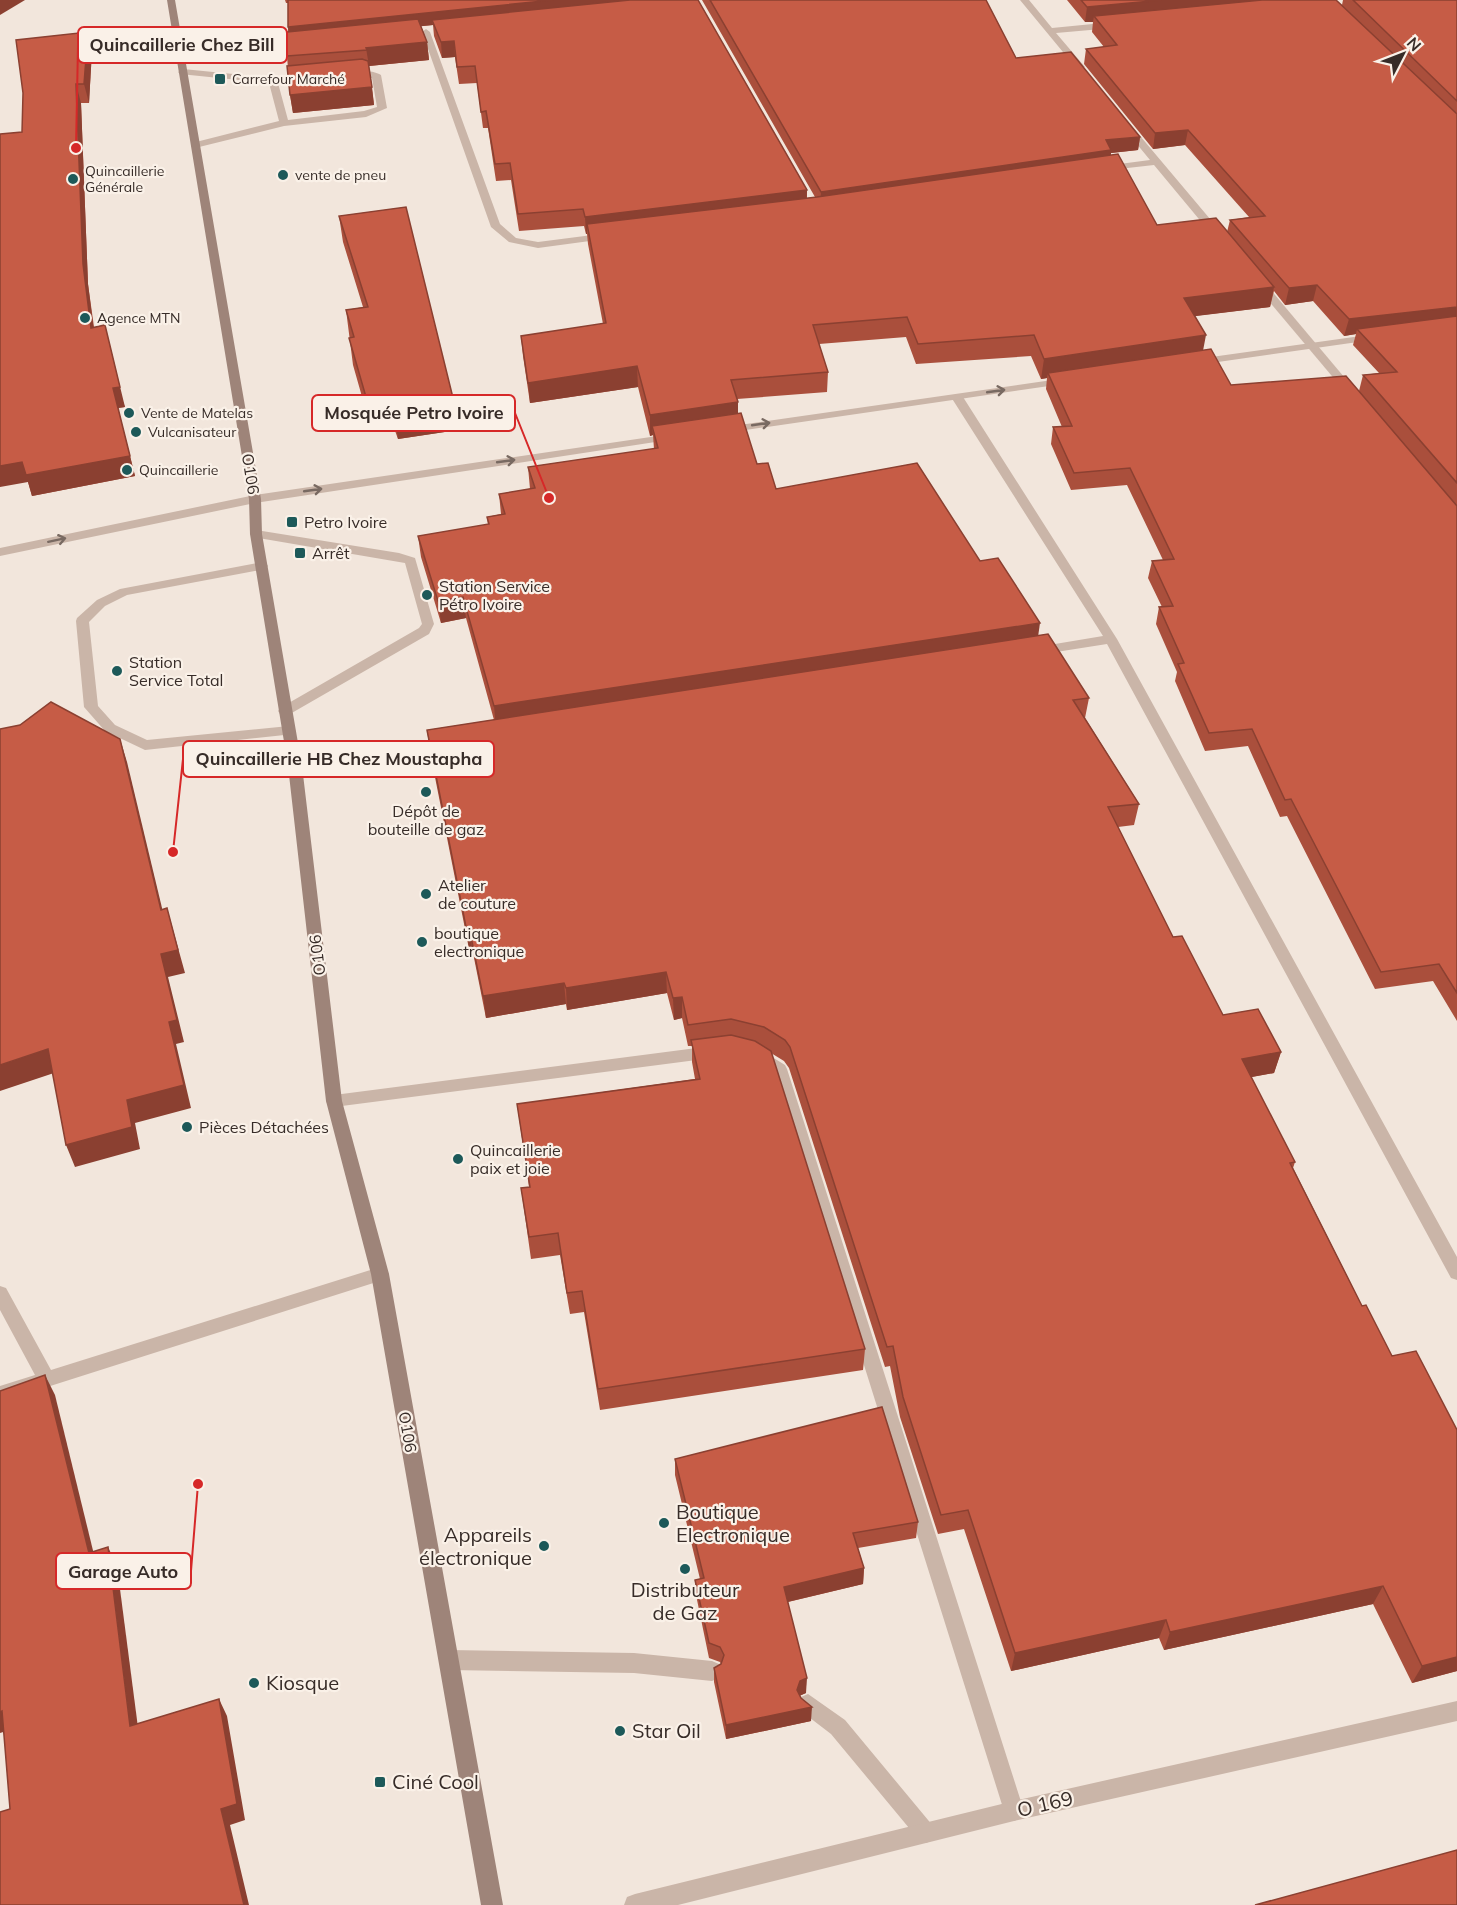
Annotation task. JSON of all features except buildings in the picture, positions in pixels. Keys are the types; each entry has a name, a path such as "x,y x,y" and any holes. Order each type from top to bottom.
{"main road":[{"name":"O106","path":"171,0 255,499 256,534 295,766 334,1101 380,1274 492,1905"}],"street":[{"path":"1024,0 1086,74"},
{"path":"1050,31 1120,24"},
{"path":"414,33 438,31"},
{"path":"426,32 495,225 513,240 538,245 619,235"},
{"path":"180,56 321,42"},
{"path":"183,72 273,81 319,76"},
{"path":"195,145 284,123 366,114 382,108 376,75 365,72 342,75"},
{"path":"273,81 284,123"},
{"path":"1121,118 1222,241"},
{"path":"1097,170 1156,162"},
{"path":"1252,275 1358,400"},
{"path":"1181,364 1390,335"},
{"path":"708,432 1075,380"},
{"path":"957,397 1111,639 1457,1273"},
{"path":"0,552 255,499 685,435"},
{"path":"256,534 399,557 411,561 428,624 424,631 285,711"},
{"path":"262,566 124,592 101,603 82,621 91,707 110,728 145,745 289,730"},
{"path":"1028,652 1111,639"},
{"path":"295,766 460,740"},
{"path":"334,1101 736,1050 761,1056 779,1069 1014,1811"},
{"path":"0,1395 46,1378 380,1274"},
{"path":"0,1293 46,1378"},
{"path":"449,1660 634,1663 712,1671"},
{"path":"808,1704 838,1727 926,1833"},
{"name":"O 169","path":"635,1905 1014,1811 1457,1711"}],"place":[{"name":"Carrefour Marché","path":"220,79"},
{"name":"Quincaillerie Chez Bill","path":"76,148"},
{"name":"vente de pneu","path":"283,175"},
{"name":"Quincaillerie Générale","path":"73,179"},
{"name":"Agence MTN","path":"85,318"},
{"name":"Vente de Matelas","path":"129,413"},
{"name":"Vulcanisateur","path":"136,432"},
{"name":"Quincaillerie","path":"127,470"},
{"name":"Mosquée Petro Ivoire","path":"549,498"},
{"name":"Petro Ivoire","path":"292,522"},
{"name":"Arrêt","path":"300,553"},
{"name":"Station Service Pétro Ivoire","path":"427,595"},
{"name":"Station Service Total","path":"117,671"},
{"name":"Dépôt de bouteille de gaz","path":"426,792"},
{"name":"Quincaillerie HB Chez Moustapha","path":"173,852"},
{"name":"Atelier de couture","path":"426,894"},
{"name":"boutique electronique","path":"422,942"},
{"name":"Pièces Détachées","path":"187,1127"},
{"name":"Quincaillerie paix et joie","path":"458,1159"},
{"name":"Garage Auto","path":"198,1484"},
{"name":"Boutique Electronique","path":"664,1523"},
{"name":"Appareils électronique","path":"544,1546"},
{"name":"Distributeur de Gaz","path":"685,1569"},
{"name":"Kiosque","path":"254,1683"},
{"name":"Star Oil","path":"620,1731"},
{"name":"Ciné Cool","path":"380,1782"}]}
